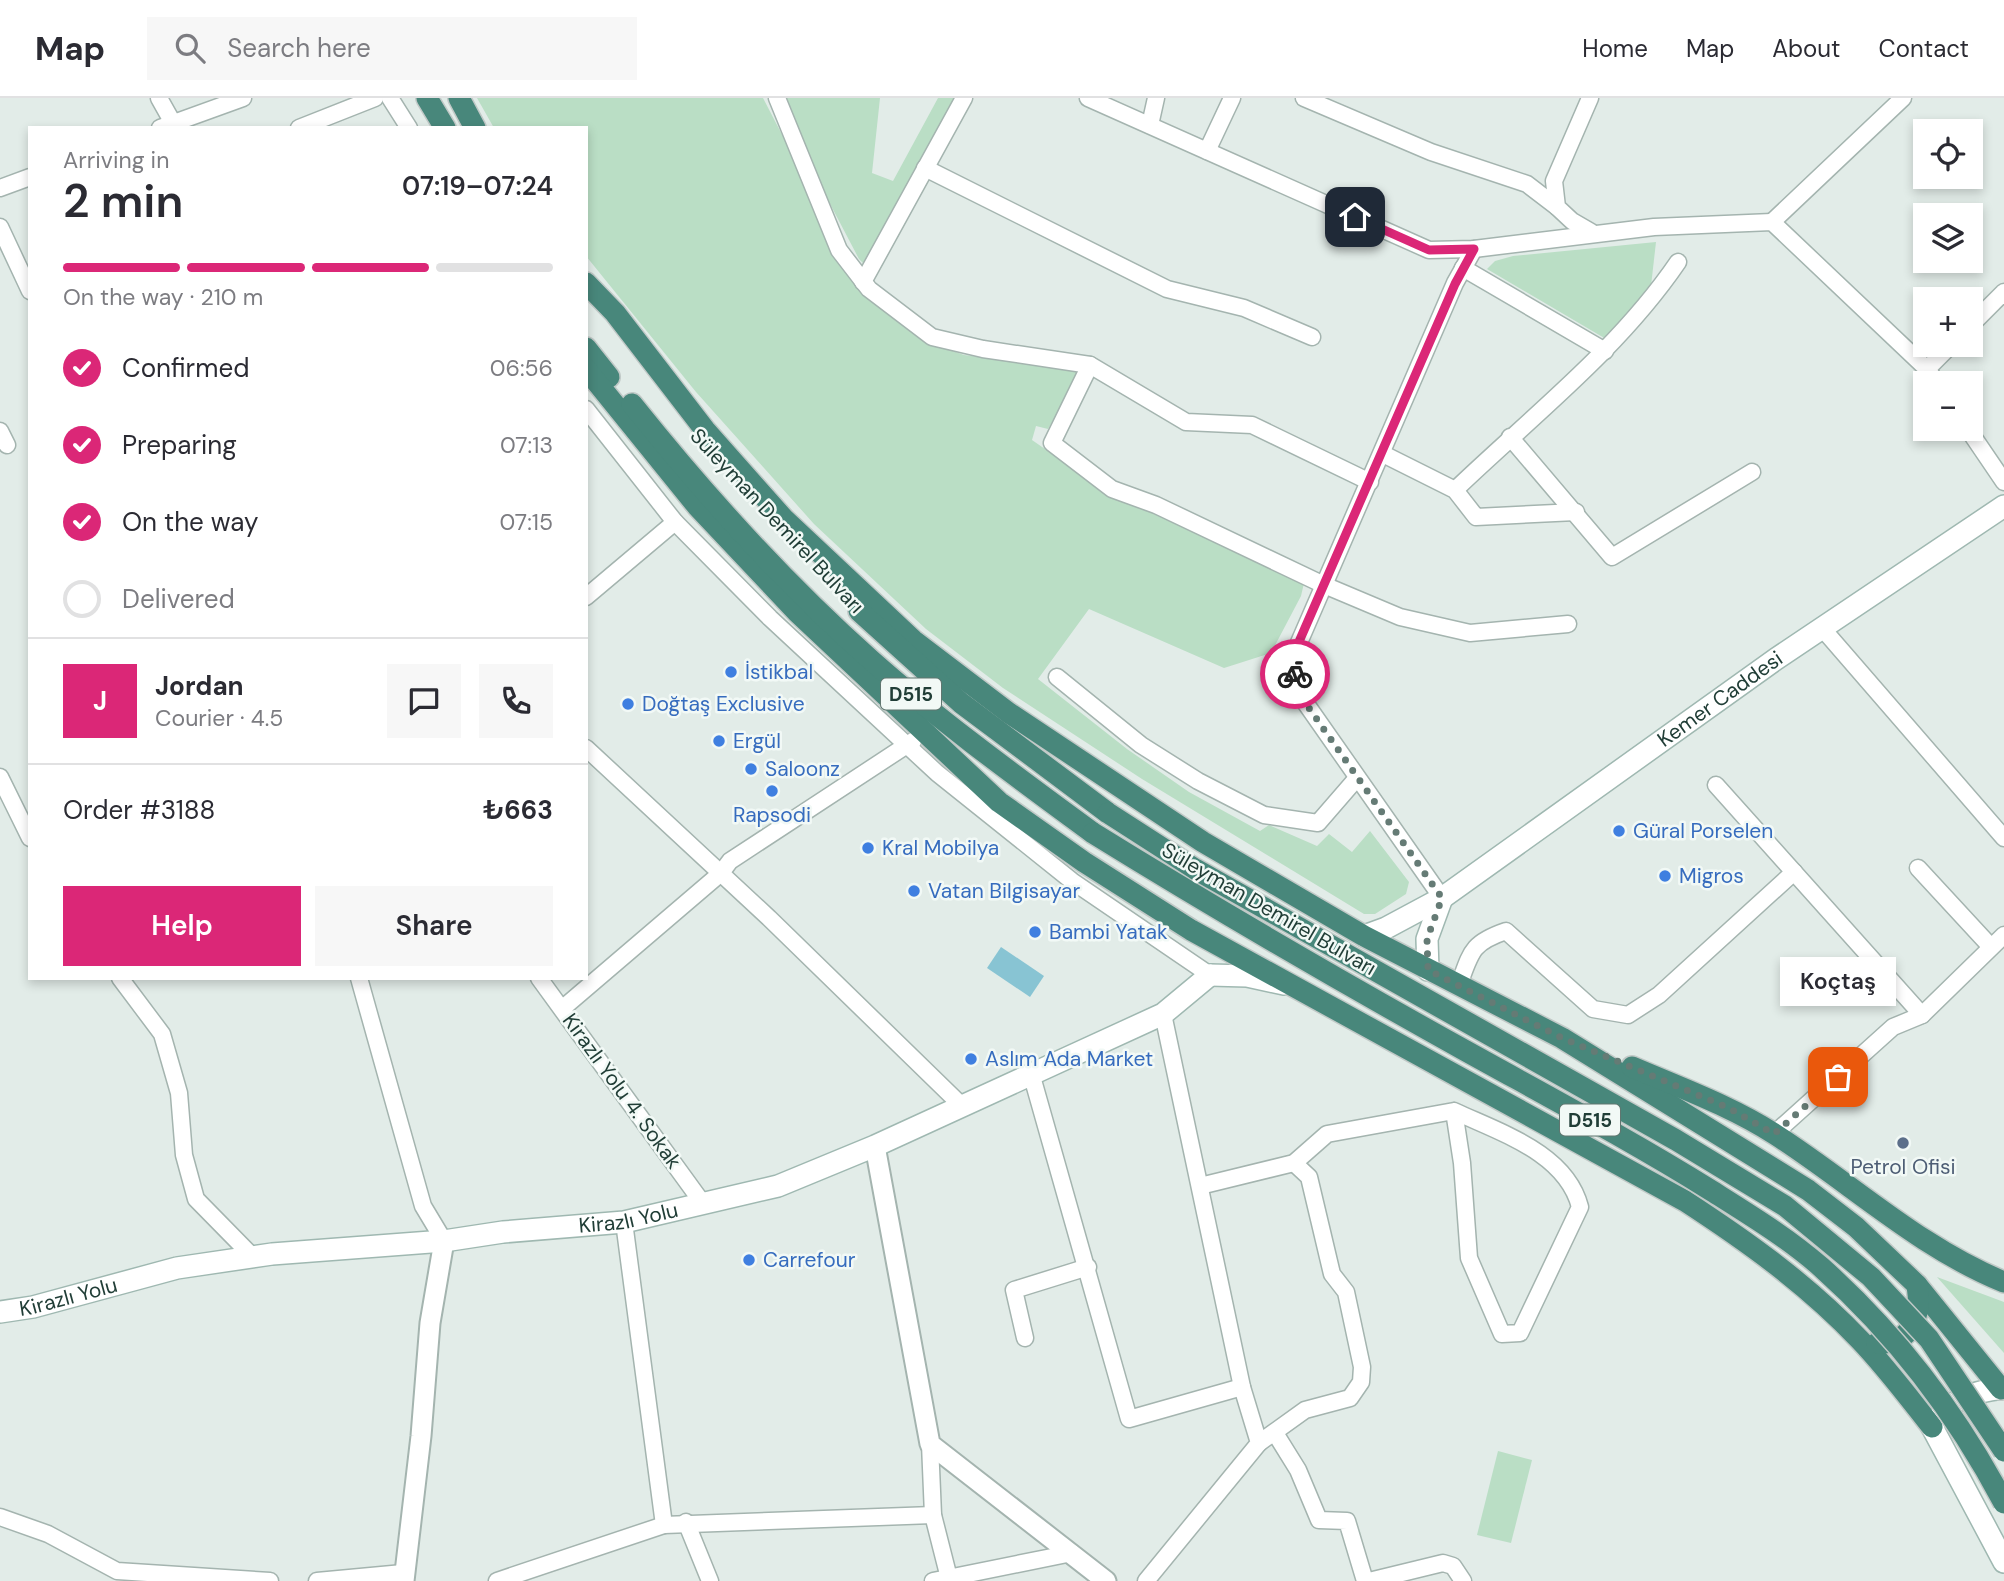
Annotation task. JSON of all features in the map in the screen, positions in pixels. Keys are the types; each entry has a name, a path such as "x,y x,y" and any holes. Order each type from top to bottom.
{"highway":[{"path":"427,98 444,126"},
{"path":"459,98 474,126"},
{"path":"588,285 615,313 705,430 784,519 913,640 1009,713 1203,842 1364,936 1562,1038 1808,1189 1856,1227 1917,1285 2003,1390"},
{"name":"Süleyman Demirel Bulvarı","path":"588,297 681,419 821,575 961,703 1108,813 1195,869 1676,1140 1785,1206 1871,1277 1929,1339 2004,1452"},
{"name":"Süleyman Demirel Bulvarı","path":"588,350 664,444 820,611 944,722 1093,833 1256,934 1663,1161 1764,1223 1820,1266 1932,1385 1977,1451 2004,1503"},
{"path":"588,371 697,506 916,740 1084,862 1191,930 1685,1200 1781,1267 1861,1340 1932,1427"},
{"path":"1562,1038 1729,1108 1774,1134 1939,1249 2004,1282"},
{"path":"1861,1340 1886,1343 1910,1330 1919,1317 1917,1285"}],"main road":[{"name":"Kemer Caddesi","path":"1364,936 1442,898 1822,628 2004,506"},
{"path":"1428,970 1427,939 1442,898"},
{"path":"1191,930 1209,948 1210,975 1247,976 1300,988"},
{"name":"Kirazlı Yolu","path":"0,1312 33,1307 177,1268 253,1256 444,1241 503,1232 624,1222 778,1186 874,1146 1163,1014 1210,975"},
{"path":"2003,1390 1976,1391 1961,1397 1940,1413 1932,1427 2004,1562"},
{"path":"1958,1473 2004,1452"}],"street":[{"path":"159,98 166,125 243,98"},
{"path":"304,126 375,98"},
{"path":"390,98 408,126"},
{"path":"777,98 839,250 863,282 932,337 983,349 1090,365 1186,422 1252,425 1370,482"},
{"path":"863,282 964,98"},
{"path":"1088,98 1429,250 1474,249 1591,232 1772,222 1903,98"},
{"path":"1150,125 1156,98"},
{"path":"1207,151 1232,98"},
{"path":"1304,98 1430,152 1527,184 1572,221 1591,232"},
{"path":"1557,207 1554,181 1590,98"},
{"path":"925,169 1167,289 1244,308 1312,337"},
{"path":"0,188 28,178"},
{"path":"1772,222 1927,369 1939,357"},
{"path":"0,227 28,287"},
{"path":"1442,898 1302,698 1291,660 1463,268 1474,249"},
{"path":"1455,490 1605,351 1654,299 1678,262"},
{"path":"1463,268 1605,351"},
{"path":"1983,313 2004,292"},
{"path":"1090,365 1052,443 1112,489 1156,505 1324,585 1400,617 1470,633 1568,624"},
{"path":"588,412 675,522 770,618 916,740 990,819 1072,881 1210,975"},
{"path":"1510,437 1612,557 1752,472"},
{"path":"1976,441 2004,482"},
{"path":"1383,454 1455,490 1476,517 1576,512"},
{"path":"588,595 675,522"},
{"path":"1822,628 2004,838"},
{"path":"1057,677 1141,745 1198,781 1264,815 1318,823 1357,778"},
{"path":"563,1008 721,873 730,861 916,740"},
{"path":"588,750 721,873 961,1105"},
{"path":"0,777 28,834"},
{"path":"1716,785 1922,1016"},
{"path":"1918,868 1991,947"},
{"path":"1459,985 1469,955 1482,939 1506,931 1593,1009 1628,1015 1659,995 1794,872"},
{"path":"1774,1134 1893,1027 1922,1016 2004,935"},
{"path":"122,980 162,1034 179,1093 184,1155 197,1199 253,1256"},
{"path":"317,1581 403,1577 421,1436 430,1323 444,1241 423,1206 360,980"},
{"name":"Kirazlı Yolu 4. Sokak","path":"541,980 704,1205"},
{"path":"1163,1014 1242,1387 1259,1443"},
{"path":"1031,1073 1129,1419 1242,1387"},
{"path":"1200,1186 1294,1163 1327,1134 1454,1111 1539,1153 1561,1170 1575,1188 1580,1207 1520,1334 1502,1335 1469,1258 1464,1175 1454,1111"},
{"path":"874,1146 930,1444 933,1514 941,1579 1072,1553"},
{"path":"1146,1581 1259,1443 1304,1410 1350,1398 1362,1382 1362,1367 1346,1292 1332,1274 1310,1177 1294,1163"},
{"path":"624,1222 664,1525"},
{"path":"1025,1338 1014,1290 1088,1267"},
{"path":"1275,1433 1298,1470 1319,1520 1347,1521 1367,1581 1443,1563 1453,1566 1463,1581"},
{"path":"930,1444 1106,1581"},
{"path":"497,1581 664,1525 933,1514"},
{"path":"0,1517 48,1534 117,1571 270,1581"},
{"path":"686,1522 710,1581"}],"green space":[{"path":"477,98 763,98 790,150 833,256 864,295 925,341 964,355 1076,369 1079,375 1048,429 1036,426 1032,440 1104,490 1304,583 1301,596 1271,653 1224,668 1089,609 1038,679 1127,749 1189,792 1260,831 1269,825 1317,846 1329,834 1352,852 1370,831 1409,882 1406,894 1375,914 1364,914 1142,779 1003,688 926,629 814,524 696,392 588,258 588,126 493,126"},
{"path":"782,98 880,98 872,173 893,181 938,98 954,98 943,124 865,265 859,259 817,179"},
{"path":"1656,242 1651,286 1606,339 1487,269 1495,261 1513,256"},
{"path":"1937,1277 2004,1302 2004,1353"},
{"path":"1498,1451 1532,1460 1511,1543 1477,1535"}],"water":[{"path":"1001,947 1044,976 1030,997 987,968"}],"way so far":[{"path":"1295,674 1302,698 1442,898 1427,939 1428,970 1562,1038 1729,1108 1774,1134 1838,1077"}],"place":[{"name":"İstikbal","path":"731,672"},
{"name":"Doğtaş Exclusive","path":"628,704"},
{"name":"Ergül","path":"719,741"},
{"name":"Saloonz","path":"751,769"},
{"name":"Rapsodi","path":"772,791"},
{"name":"Güral Porselen","path":"1619,831"},
{"name":"Kral Mobilya","path":"868,848"},
{"name":"Migros","path":"1665,876"},
{"name":"Vatan Bilgisayar","path":"914,891"},
{"name":"Bambi Yatak","path":"1035,932"},
{"name":"Aslım Ada Market","path":"971,1059"},
{"name":"Koçtaş","path":"1838,1077"},
{"name":"Petrol Ofisi","path":"1903,1143"},
{"name":"Carrefour","path":"749,1260"}],"route":[{"path":"1295,674 1291,660 1455,284 1474,249 1429,250 1355,217"}]}
